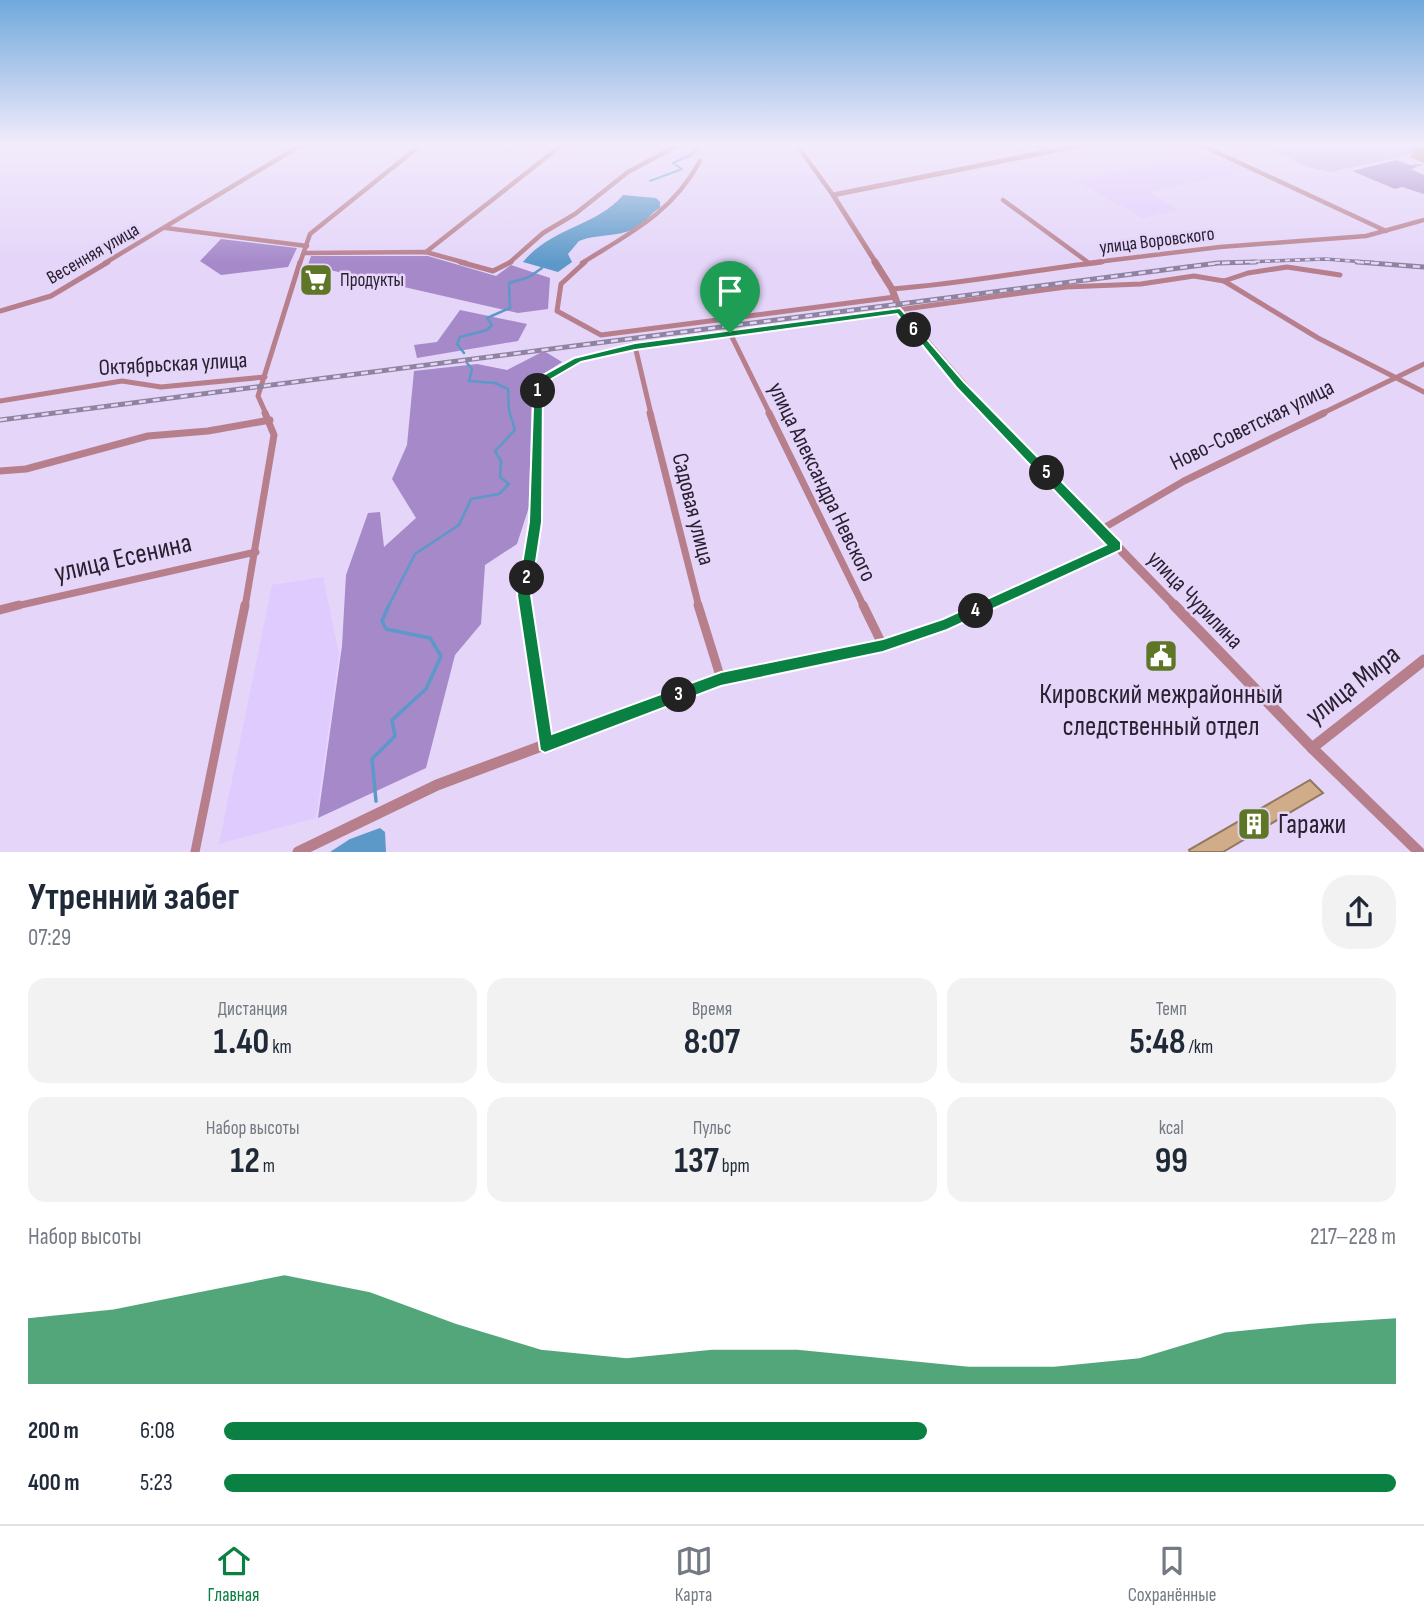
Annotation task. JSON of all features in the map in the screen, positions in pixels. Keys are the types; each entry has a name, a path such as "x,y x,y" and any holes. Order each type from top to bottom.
{"street":[{"name":"Весенняя улица","path":"0,311 51,296 238,184"},
{"path":"166,228 306,246 310,234 321,222 371,184"},
{"path":"426,252 513,184"},
{"path":"305,253 426,252 493,271 509,264 543,233 575,214 613,184"},
{"name":"улица Воровского","path":"687,184 659,215 576,267 561,284 558,311 586,330 601,335 1089,263 1220,247 1322,241 1387,232 1424,220"},
{"path":"825,184 833,195 890,184"},
{"path":"1284,184 1387,232"},
{"name":"улица Чурилина","path":"833,195 893,293 900,311 960,384 1312,748 1419,852"},
{"path":"1003,200 1089,263"},
{"name":"Октябрьская улица","path":"195,852 256,552 274,435 258,396 306,246"},
{"name":"улица Воровского","path":"545,745 524,595 535,522 538,383 577,360 635,346 900,311 927,303 1066,286 1141,284 1194,276 1224,281 1248,273 1287,267 1340,275"},
{"path":"1224,281 1309,333 1424,392"},
{"name":"улица Александра Невского","path":"730,333 883,646"},
{"name":"Садовая улица","path":"635,346 687,570 721,679"},
{"name":"Ново-Советская улица","path":"1102,529 1184,481 1424,364"},
{"name":"Октябрьская улица","path":"0,401 122,381 161,387 265,377"},
{"path":"0,471 26,470 148,436 208,431 270,420"},
{"path":"298,852 437,785 721,679 883,646 947,624 1116,546"},
{"name":"улица Есенина","path":"0,610 192,564 256,552"},
{"name":"улица Мира","path":"1312,748 1424,660"}],"shaded area":[{"path":"1082,184 1188,184 1149,192 1179,210 1142,218"},
{"path":"1382,184 1424,184 1424,194 1402,187 1395,189"},
{"path":"221,239 297,248 288,267 221,275 200,261"},
{"path":"311,256 428,256 496,276 511,265 550,278 548,309 518,313 308,265"},
{"path":"460,310 527,324 518,341 417,358 414,345 437,342"},
{"path":"544,351 562,362 532,381 529,507 517,544 485,565 481,624 455,655 426,768 318,818 342,646 346,575 368,513 380,512 384,547 416,518 392,479 407,445 414,371 477,364 507,370"},
{"path":"323,577 339,654 316,818 219,844 272,585"}],"water":[{"path":"623,195 656,198 660,202 660,208 632,230 579,241 568,254 572,262 558,272 523,262 547,241 600,214"},
{"path":"380,828 385,832 386,852 330,852 350,839"}],"building":[{"name":"Гаражи","path":"1310,780 1323,793 1223,852 1190,852 1189,850"}],"waterway":[{"path":"464,353 457,344 460,337 487,330 492,325 487,318 510,308 509,283 529,277 542,268"},
{"path":"389,605 415,554 459,525 471,499 499,494 509,484 500,477 501,461 495,451 515,430 509,410 508,389 495,383 469,381 472,369 467,363"},
{"path":"376,801 372,759 395,736 392,720 426,689 441,656 430,638 386,629 382,621 389,605"}],"railway":[{"path":"1215,263 1325,259 1379,263"},
{"path":"0,420 1218,263 1256,262"},
{"path":"1357,262 1424,267"}],"place":[{"name":"Продукты","path":"316,280"},
{"name":"Кировский межрайонный следственный отдел","path":"1161,656"},
{"name":"Гаражи","path":"1254,824"}],"route":[{"path":"900,311 960,384 1116,546 947,624 883,646 721,679 545,745 524,595 535,522 538,383 577,360 635,346 730,333 809,324 871,312 900,311"}]}
